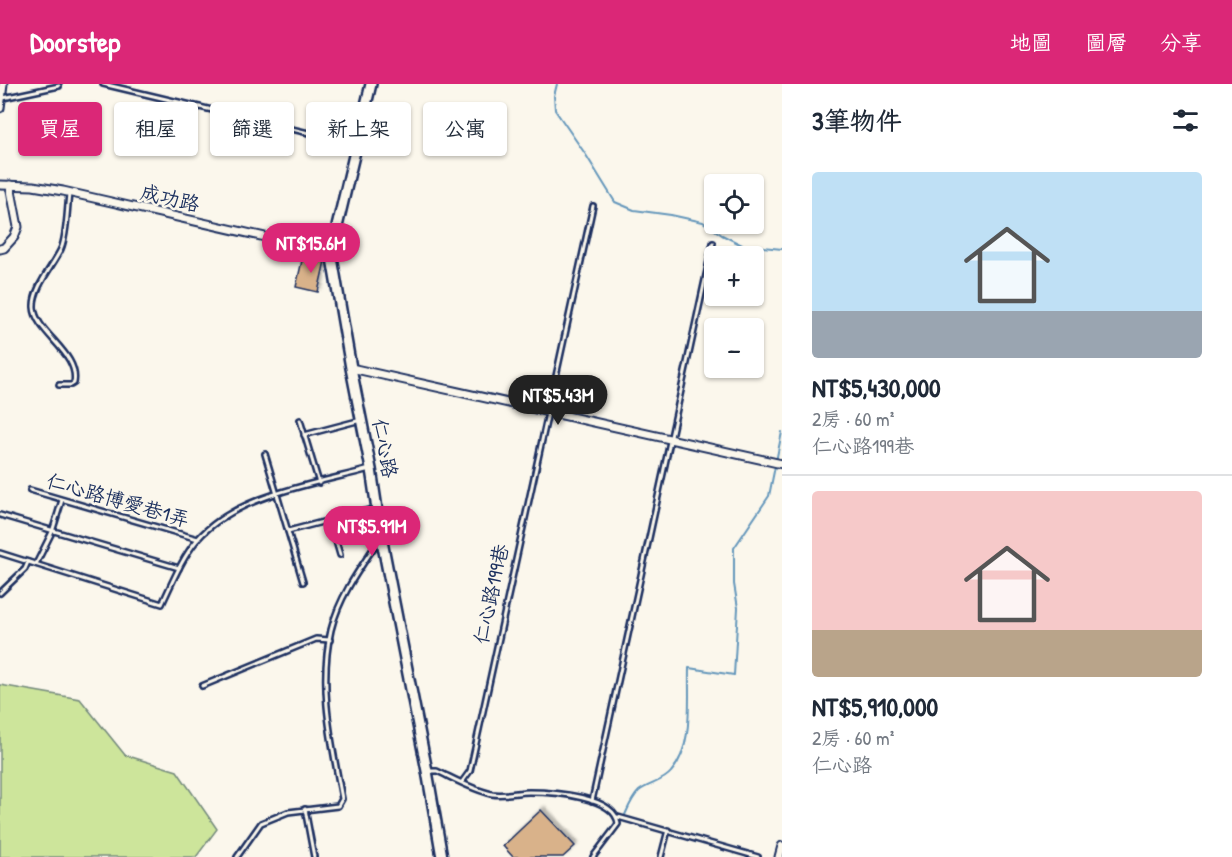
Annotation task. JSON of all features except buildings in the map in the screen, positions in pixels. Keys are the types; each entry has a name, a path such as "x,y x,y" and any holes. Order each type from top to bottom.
{"street":[{"path":"0,108 3,84"},
{"name":"仁心路","path":"367,102 371,84"},
{"name":"仁心路","path":"355,156 331,252 378,508 381,536 442,857"},
{"name":"成功路","path":"0,185 33,186 69,192 331,252"},
{"path":"0,249 4,248 14,237 18,227 10,185"},
{"path":"351,368 782,464"},
{"path":"779,857 782,846"}],"lane":[{"path":"103,84 306,133"},
{"path":"1,98 58,86"},
{"path":"59,385 71,385 74,382 74,369 37,317 34,305 44,277 61,249 69,192"},
{"name":"仁心路199巷","path":"462,782 470,771 593,206"},
{"path":"592,801 713,243"},
{"path":"300,420 319,483"},
{"path":"304,435 361,420"},
{"path":"265,454 303,582"},
{"path":"0,553 162,604 179,568 198,539 229,512 277,494 371,469"},
{"name":"仁心路博愛巷1弄","path":"30,489 198,539"},
{"path":"36,564 52,532 62,500"},
{"path":"288,531 378,508"},
{"path":"0,515 179,568"},
{"path":"330,520 340,555"},
{"path":"237,857 261,823 288,812 338,806 342,800 328,726 325,663 331,629 341,601 381,536"},
{"path":"1,591 24,569 28,562"},
{"path":"202,686 315,639 330,640"},
{"path":"427,771 437,771 491,793 503,795 528,792 557,794 592,801 614,812 618,817 758,857"},
{"path":"305,809 314,857"},
{"path":"593,857 615,830 618,817"},
{"path":"661,857 668,830"}],"green space":[{"path":"0,685 80,699 125,755 177,771 217,829 196,857 0,857"}],"waterway":[{"path":"557,84 554,96 555,110 615,202 634,210 703,222 742,245 782,249"},
{"path":"625,815 639,791 668,775 678,761 687,736 689,668 734,675 738,608 734,584 734,548 769,496 782,432"}]}
